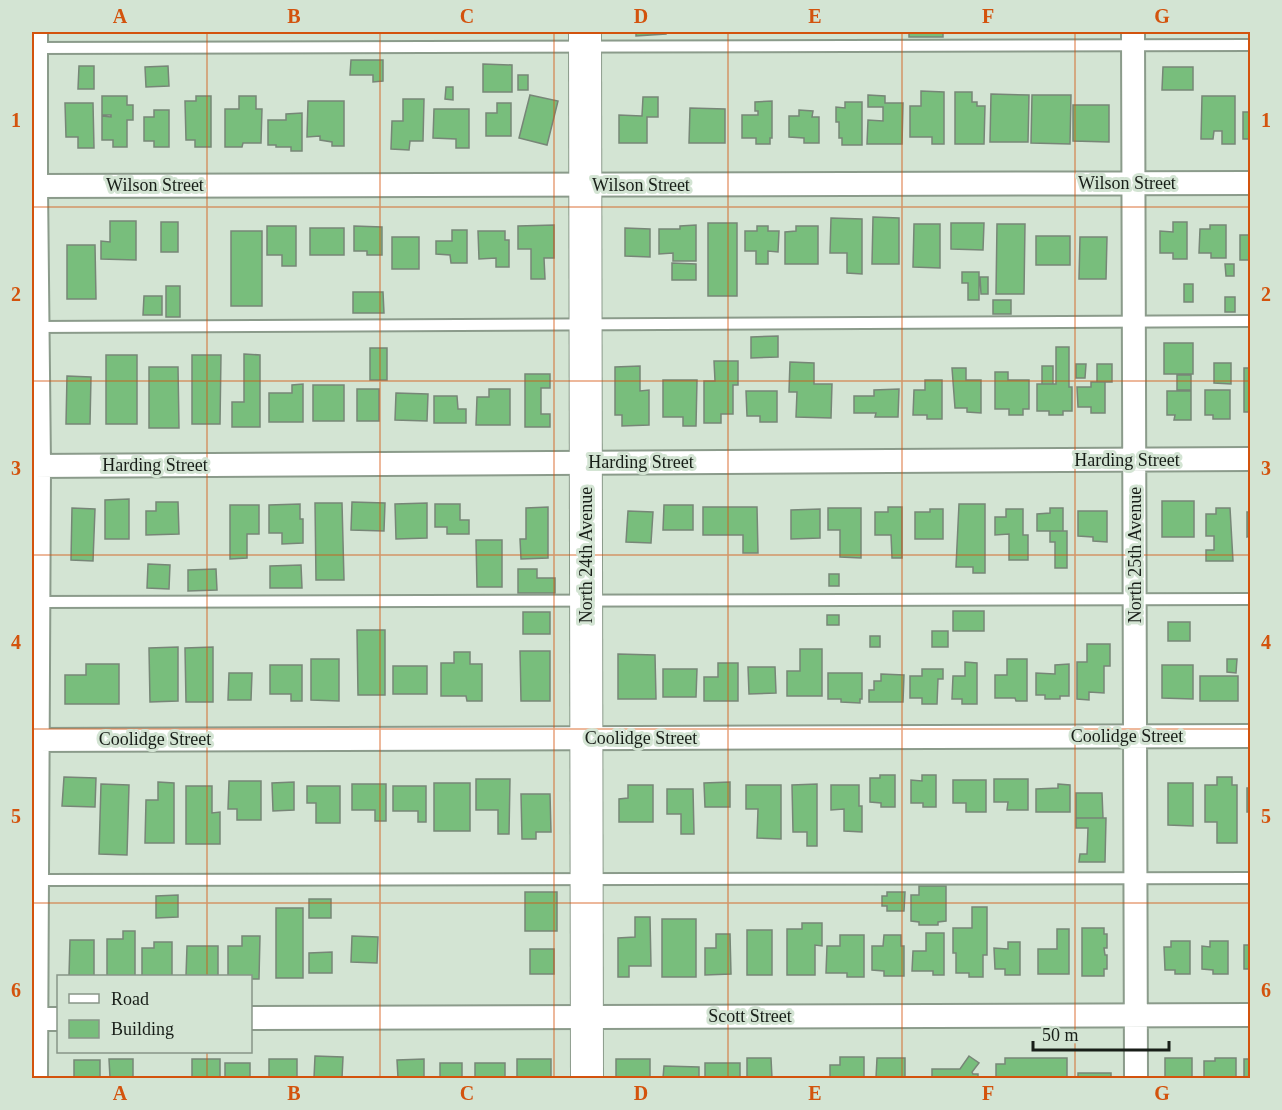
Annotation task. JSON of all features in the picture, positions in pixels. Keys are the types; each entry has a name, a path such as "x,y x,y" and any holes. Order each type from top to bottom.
{"street":[{"name":"North 25th Avenue","path":"1133,38 1136,1078"},
{"name":"North 24th Avenue","path":"586,39 587,1078"},
{"path":"35,43 34,880 42,1019 36,1078"},
{"name":"Wilson Street","path":"34,186 1251,183"},
{"name":"Harding Street","path":"35,466 1251,459"},
{"name":"Coolidge Street","path":"35,740 1251,736"},
{"name":"Scott Street","path":"252,1018 1251,1015"}],"lane":[{"path":"35,43 1133,38 1251,45"},
{"path":"34,327 1251,321"},
{"path":"35,602 1251,599"},
{"path":"34,880 1251,878"}],"building":[{"path":"636,32 666,32 666,34 636,36"},
{"path":"909,32 943,32 943,37 909,37"},
{"path":"351,60 383,60 383,81 373,82 373,75 350,75"},
{"path":"483,64 512,65 512,92 483,92"},
{"path":"79,66 94,66 94,89 78,89"},
{"path":"168,66 169,86 146,87 145,67"},
{"path":"1163,67 1193,67 1193,90 1162,90"},
{"path":"518,75 528,75 528,90 518,90"},
{"path":"446,87 453,87 453,100 445,99"},
{"path":"921,91 944,92 944,144 932,144 932,137 910,137 910,106 921,106"},
{"path":"955,92 972,92 972,102 977,102 977,106 985,106 984,144 955,144"},
{"path":"991,94 1029,95 1028,142 990,142"},
{"path":"530,95 558,101 547,145 519,138"},
{"path":"868,95 885,96 885,103 903,103 902,144 867,144 868,120 883,121 883,107 868,107"},
{"path":"1032,95 1071,95 1070,144 1031,143"},
{"path":"102,96 127,96 127,105 133,105 133,120 127,120 127,147 113,147 113,140 102,140 102,116 111,117 111,115 102,115"},
{"path":"196,96 211,96 211,147 195,147 195,140 186,140 185,101 196,101"},
{"path":"239,96 256,96 256,109 262,109 261,143 243,143 242,147 225,147 225,109 239,109"},
{"path":"1202,96 1235,96 1235,144 1222,144 1222,131 1214,131 1213,139 1201,139"},
{"path":"643,97 658,97 658,117 647,117 647,143 619,143 619,115 642,116"},
{"path":"403,99 424,99 423,141 410,141 409,150 391,149 392,121 403,121"},
{"path":"308,101 344,101 344,146 332,146 332,142 320,140 320,136 307,137"},
{"path":"772,101 770,144 756,144 756,138 742,138 742,115 758,115 758,111 755,111 755,102"},
{"path":"845,102 862,102 862,145 842,145 842,138 839,138 836,107 845,108"},
{"path":"65,103 93,103 94,148 78,148 78,137 66,137"},
{"path":"497,103 511,103 511,136 486,136 486,113 497,113"},
{"path":"1073,105 1109,105 1109,142 1073,141"},
{"path":"690,108 725,109 725,143 689,143"},
{"path":"434,109 469,109 469,148 456,148 456,139 433,138"},
{"path":"154,110 169,110 169,147 154,147 154,141 144,141 144,117 154,117"},
{"path":"799,110 813,111 812,117 819,117 819,143 804,143 804,138 789,137 789,116 799,116"},
{"path":"1243,112 1250,112 1250,139 1243,139"},
{"path":"302,113 302,151 291,151 291,147 268,145 268,120 286,120 286,114"},
{"path":"873,217 899,218 899,264 872,264"},
{"path":"831,218 862,219 862,274 847,273 847,253 830,253"},
{"path":"110,221 136,221 136,260 101,259 101,241 110,242"},
{"path":"161,222 178,222 178,252 161,252"},
{"path":"1173,222 1187,222 1187,259 1173,259 1173,253 1160,253 1160,231 1173,232"},
{"path":"708,223 737,223 737,296 708,296"},
{"path":"951,223 984,223 983,250 951,249"},
{"path":"914,224 940,224 940,268 913,267"},
{"path":"997,224 1025,224 1024,294 996,294"},
{"path":"554,225 554,258 544,258 545,279 531,279 531,249 518,249 518,226"},
{"path":"696,225 696,261 673,261 673,253 659,254 659,229 680,229 680,226"},
{"path":"1210,225 1226,225 1226,258 1211,258 1211,253 1199,253 1200,229 1210,229"},
{"path":"267,226 296,226 296,266 282,266 282,255 267,255"},
{"path":"354,226 382,227 382,255 367,255 367,251 354,251"},
{"path":"757,226 768,226 768,231 779,231 778,252 768,251 768,264 756,264 756,251 745,251 745,231 757,231"},
{"path":"796,226 818,226 818,264 785,264 785,232 796,231"},
{"path":"310,228 344,228 344,255 310,255"},
{"path":"625,228 650,229 650,257 625,256"},
{"path":"452,230 467,230 467,263 451,263 450,255 436,254 436,241 452,241"},
{"path":"231,231 262,231 262,306 231,306"},
{"path":"478,231 505,231 505,240 509,240 509,267 496,267 496,258 479,259"},
{"path":"1240,235 1250,235 1250,260 1240,260"},
{"path":"1036,236 1070,236 1070,265 1036,265"},
{"path":"392,237 419,237 419,269 392,269"},
{"path":"1080,237 1107,237 1106,279 1079,279"},
{"path":"67,245 95,245 96,299 67,299"},
{"path":"672,263 696,264 696,280 672,280"},
{"path":"1225,264 1234,264 1234,276 1226,276"},
{"path":"962,272 979,272 979,300 968,300 968,283 962,283"},
{"path":"980,277 988,277 988,294 981,294"},
{"path":"1184,284 1193,284 1193,302 1184,302"},
{"path":"166,286 180,286 180,317 166,317"},
{"path":"353,292 383,292 384,313 353,313"},
{"path":"144,296 162,296 162,315 143,315"},
{"path":"1225,297 1235,297 1235,312 1225,312"},
{"path":"993,300 1011,300 1011,314 993,314"},
{"path":"778,336 778,357 751,358 751,337"},
{"path":"1164,343 1193,343 1193,374 1164,374"},
{"path":"1056,347 1069,347 1069,387 1072,387 1072,411 1063,411 1063,415 1049,415 1049,411 1037,411 1037,384 1056,384"},
{"path":"370,348 387,348 387,380 370,380"},
{"path":"244,354 260,355 260,427 232,427 232,402 244,402"},
{"path":"106,355 137,355 137,424 106,424"},
{"path":"192,355 221,355 220,424 192,424"},
{"path":"714,361 738,361 738,385 733,385 733,414 721,414 721,423 704,423 704,381 715,381"},
{"path":"790,362 814,363 814,384 832,384 831,418 796,417 797,392 789,392"},
{"path":"1214,363 1231,363 1231,384 1214,383"},
{"path":"1076,364 1086,364 1085,378 1076,378"},
{"path":"1097,364 1112,364 1112,382 1097,382"},
{"path":"640,366 640,391 649,390 649,425 622,426 622,415 615,415 615,367"},
{"path":"1042,366 1053,366 1053,384 1042,384"},
{"path":"149,367 178,367 179,428 149,428"},
{"path":"952,368 966,368 966,380 981,380 981,413 967,412 967,408 955,408"},
{"path":"1244,368 1250,368 1250,412 1244,412"},
{"path":"995,372 1008,372 1008,380 1029,380 1029,409 1023,409 1023,415 1009,415 1009,409 995,409"},
{"path":"525,374 550,374 550,388 541,388 541,414 550,414 550,427 525,427"},
{"path":"1177,375 1191,375 1191,390 1177,390"},
{"path":"67,376 91,377 90,424 66,424"},
{"path":"663,380 697,380 696,426 683,426 683,417 663,417"},
{"path":"925,380 942,380 942,419 927,419 927,415 913,415 914,390 925,390"},
{"path":"1091,382 1105,382 1105,413 1091,413 1091,407 1078,407 1077,387 1091,387"},
{"path":"303,384 303,422 269,422 269,393 292,393 292,385"},
{"path":"313,385 344,385 344,421 313,421"},
{"path":"357,389 379,389 379,421 357,421"},
{"path":"489,389 510,389 510,425 476,425 477,397 489,397"},
{"path":"899,389 898,417 875,417 876,413 854,413 854,396 874,396 874,390"},
{"path":"1205,390 1230,390 1230,419 1213,419 1213,415 1205,415"},
{"path":"746,391 777,391 777,422 760,422 760,416 747,416"},
{"path":"1167,391 1191,391 1191,420 1174,420 1175,415 1167,415"},
{"path":"396,393 428,394 427,421 395,420"},
{"path":"434,396 457,396 458,409 466,409 466,423 434,423"},
{"path":"129,499 129,539 105,539 105,500"},
{"path":"1162,501 1194,501 1194,537 1162,537"},
{"path":"156,502 178,502 179,534 146,535 146,511 156,511"},
{"path":"352,502 385,503 384,531 351,530"},
{"path":"315,503 342,503 344,580 316,580"},
{"path":"427,503 427,538 396,539 395,504"},
{"path":"300,504 300,519 303,519 303,543 282,544 282,533 269,533 269,505"},
{"path":"435,504 460,504 460,520 469,520 469,534 447,534 447,527 435,527"},
{"path":"959,504 985,504 985,573 973,573 973,567 956,567"},
{"path":"230,505 259,505 259,534 247,534 247,558 230,559"},
{"path":"664,505 693,505 693,530 663,530"},
{"path":"548,507 548,558 521,559 520,539 526,539 526,508"},
{"path":"703,507 757,507 758,553 743,553 743,535 703,535"},
{"path":"888,507 902,507 902,558 892,558 891,535 875,535 875,512 888,512"},
{"path":"72,508 95,509 93,561 71,560"},
{"path":"828,508 861,508 861,558 840,557 840,530 828,530"},
{"path":"1050,508 1063,508 1063,531 1037,531 1037,514 1050,513"},
{"path":"1216,508 1230,508 1233,561 1206,561 1206,550 1214,550 1214,536 1206,536 1206,514 1216,514"},
{"path":"820,509 820,538 791,539 791,510"},
{"path":"930,509 943,509 943,539 915,539 915,512 930,512"},
{"path":"1006,509 1023,509 1023,535 1028,535 1028,560 1009,560 1009,534 995,535 995,517 1006,517"},
{"path":"628,511 653,512 651,543 626,542"},
{"path":"1078,511 1107,511 1107,542 1093,541 1093,537 1078,536"},
{"path":"1247,512 1250,512 1250,536 1247,537"},
{"path":"1050,531 1067,531 1067,568 1055,568 1055,542 1050,542"},
{"path":"476,540 502,540 502,587 477,587"},
{"path":"148,564 170,565 169,589 147,588"},
{"path":"301,565 302,588 270,588 270,566"},
{"path":"216,569 217,590 188,591 188,570"},
{"path":"518,569 537,569 537,578 555,578 555,593 518,593"},
{"path":"829,574 839,574 839,586 829,586"},
{"path":"953,611 984,611 984,631 953,631"},
{"path":"523,612 550,612 550,634 523,634"},
{"path":"827,615 839,615 839,625 827,625"},
{"path":"1168,622 1190,622 1190,641 1168,641"},
{"path":"357,630 385,630 385,695 358,695"},
{"path":"932,631 948,631 948,647 932,647"},
{"path":"870,636 880,636 880,647 870,647"},
{"path":"1087,644 1110,644 1110,666 1104,666 1104,693 1089,692 1089,700 1077,699 1077,662 1087,662"},
{"path":"178,647 178,701 150,702 149,648"},
{"path":"213,647 213,702 186,702 185,648"},
{"path":"800,649 822,649 822,696 787,696 787,671 800,671"},
{"path":"520,651 550,651 550,701 521,701"},
{"path":"454,652 470,652 470,664 482,664 482,701 467,701 466,696 441,696 441,663 454,663"},
{"path":"618,654 655,655 656,699 618,699"},
{"path":"311,659 339,659 339,701 311,700"},
{"path":"1007,659 1027,659 1027,701 1016,701 1015,698 995,698 995,675 1007,675"},
{"path":"1227,659 1237,659 1236,673 1227,672"},
{"path":"965,662 977,663 977,704 962,704 962,699 952,699 953,676 965,676"},
{"path":"718,663 738,663 738,701 704,701 704,677 718,677"},
{"path":"86,664 119,664 119,704 65,704 65,675 86,675"},
{"path":"1069,664 1069,696 1060,696 1060,699 1045,699 1045,695 1036,695 1036,673 1055,674 1055,665"},
{"path":"270,665 302,665 302,701 291,701 291,694 270,694"},
{"path":"1162,665 1193,665 1193,699 1162,698"},
{"path":"393,666 427,666 427,694 393,694"},
{"path":"748,667 775,667 776,693 749,694"},
{"path":"663,669 697,669 696,697 663,697"},
{"path":"922,669 943,669 943,679 938,679 937,704 922,704 922,698 910,698 910,676 922,676"},
{"path":"229,673 252,673 251,700 228,700"},
{"path":"828,673 862,673 860,703 828,699"},
{"path":"881,674 904,675 903,702 869,702 869,690 874,690 874,681 881,681"},
{"path":"1200,676 1238,676 1238,701 1200,701"},
{"path":"880,775 895,775 895,807 881,807 881,803 870,802 870,778 880,778"},
{"path":"922,775 936,775 936,807 923,807 923,803 911,803 911,780 922,781"},
{"path":"64,777 96,778 95,807 62,806"},
{"path":"1217,777 1232,777 1232,785 1237,785 1237,843 1217,843 1217,822 1205,822 1205,785 1217,785"},
{"path":"476,779 510,779 509,834 498,834 498,810 476,810"},
{"path":"994,779 1028,779 1028,810 1007,810 1008,802 994,802"},
{"path":"953,780 986,780 986,812 966,812 966,803 953,803"},
{"path":"229,781 261,781 261,820 237,820 237,809 228,809"},
{"path":"158,782 174,783 174,843 145,843 146,800 158,800"},
{"path":"294,782 294,810 273,811 272,783"},
{"path":"730,782 730,807 705,807 704,783"},
{"path":"434,783 470,783 470,831 434,831"},
{"path":"1168,783 1193,783 1193,826 1168,825"},
{"path":"101,784 129,785 127,855 99,854"},
{"path":"352,784 386,784 386,821 375,821 375,810 352,810"},
{"path":"817,784 817,846 807,846 807,832 793,832 792,785"},
{"path":"1058,784 1070,785 1070,812 1036,812 1036,789 1058,788"},
{"path":"628,785 653,785 653,822 619,822 619,799 628,798"},
{"path":"746,785 781,785 781,839 757,838 758,809 746,809"},
{"path":"831,785 859,785 862,832 844,831 844,809 831,810"},
{"path":"186,786 212,786 212,813 220,812 220,844 186,844"},
{"path":"307,786 340,786 340,823 316,823 316,803 307,803"},
{"path":"393,786 426,786 426,822 418,822 418,811 393,811"},
{"path":"1247,788 1250,788 1250,812 1247,812"},
{"path":"667,789 693,789 694,834 681,834 681,814 667,814"},
{"path":"1076,793 1102,793 1103,818 1076,818"},
{"path":"521,794 550,794 551,832 536,832 536,839 522,839"},
{"path":"1076,818 1106,818 1105,862 1079,862 1080,854 1087,854 1088,828 1076,828"},
{"path":"919,886 946,886 946,921 938,922 938,925 919,925 919,922 911,921 911,895 919,895"},
{"path":"525,892 557,892 557,931 525,931"},
{"path":"887,892 905,892 904,911 887,911 887,906 882,906 882,896 887,896"},
{"path":"178,895 178,917 156,918 156,896"},
{"path":"309,899 331,899 331,918 309,918"},
{"path":"972,907 987,907 987,955 983,955 983,977 969,977 969,973 956,973 953,928 972,928"},
{"path":"276,908 303,908 303,978 276,978"},
{"path":"635,917 650,917 651,966 629,966 629,977 618,977 618,938 635,937"},
{"path":"662,919 696,919 696,977 662,977"},
{"path":"802,923 822,923 822,946 815,945 815,975 787,975 787,929 802,929"},
{"path":"1082,928 1104,928 1104,934 1107,934 1107,948 1104,948 1105,955 1107,955 1107,969 1104,969 1104,976 1082,976"},
{"path":"1057,929 1069,929 1069,974 1038,974 1038,949 1057,949"},
{"path":"747,930 772,930 772,975 747,975"},
{"path":"123,931 135,931 135,975 107,975 107,939 123,939"},
{"path":"926,933 944,933 944,975 933,975 933,971 912,971 913,951 926,951"},
{"path":"716,934 730,934 731,974 705,975 705,948 716,948"},
{"path":"840,935 864,935 864,977 847,977 847,973 826,973 827,946 840,946"},
{"path":"884,935 901,935 901,946 904,946 904,976 884,976 884,971 872,970 872,946 883,946"},
{"path":"242,936 260,936 259,979 252,979 252,975 228,975 228,946 242,946"},
{"path":"352,936 378,937 377,963 351,962"},
{"path":"70,940 94,940 94,975 69,975"},
{"path":"1171,941 1190,941 1190,974 1175,974 1175,970 1165,970 1164,947 1171,947"},
{"path":"1210,941 1228,941 1228,974 1213,974 1213,970 1202,969 1202,946 1210,947"},
{"path":"154,942 172,942 172,975 142,975 142,948 154,948"},
{"path":"1008,942 1020,942 1020,975 1005,975 1005,969 995,969 994,948 1008,949"},
{"path":"1244,945 1250,945 1250,969 1244,969"},
{"path":"187,946 218,946 218,975 186,975"},
{"path":"530,949 554,949 554,974 530,974"},
{"path":"332,952 332,973 309,973 309,953"},
{"path":"315,1056 343,1057 342,1078 314,1078"},
{"path":"969,1056 979,1063 972,1072 978,1074 978,1078 932,1078 932,1069 960,1069"},
{"path":"840,1057 864,1057 864,1078 830,1078 830,1065 840,1065"},
{"path":"747,1058 771,1058 772,1078 747,1078"},
{"path":"877,1058 905,1058 905,1078 876,1078"},
{"path":"1005,1058 1067,1058 1067,1078 996,1078 996,1064 1005,1064"},
{"path":"1165,1058 1192,1058 1192,1078 1165,1078"},
{"path":"1215,1058 1236,1058 1236,1078 1204,1078 1204,1061 1215,1061"},
{"path":"109,1059 133,1059 133,1078 110,1078"},
{"path":"192,1059 220,1059 220,1078 192,1078"},
{"path":"269,1059 297,1059 297,1078 269,1078"},
{"path":"424,1059 424,1078 398,1078 397,1060"},
{"path":"517,1059 551,1059 551,1078 517,1078"},
{"path":"616,1059 650,1059 650,1078 616,1078"},
{"path":"1244,1059 1250,1059 1250,1078 1244,1078"},
{"path":"74,1060 100,1060 100,1078 74,1078"},
{"path":"225,1063 250,1063 250,1078 225,1078"},
{"path":"440,1063 462,1063 462,1078 440,1078"},
{"path":"475,1063 505,1063 505,1078 475,1078"},
{"path":"705,1063 740,1063 740,1078 705,1078"},
{"path":"664,1066 699,1067 699,1078 663,1078"},
{"path":"1078,1073 1111,1073 1111,1078 1078,1078"}]}
